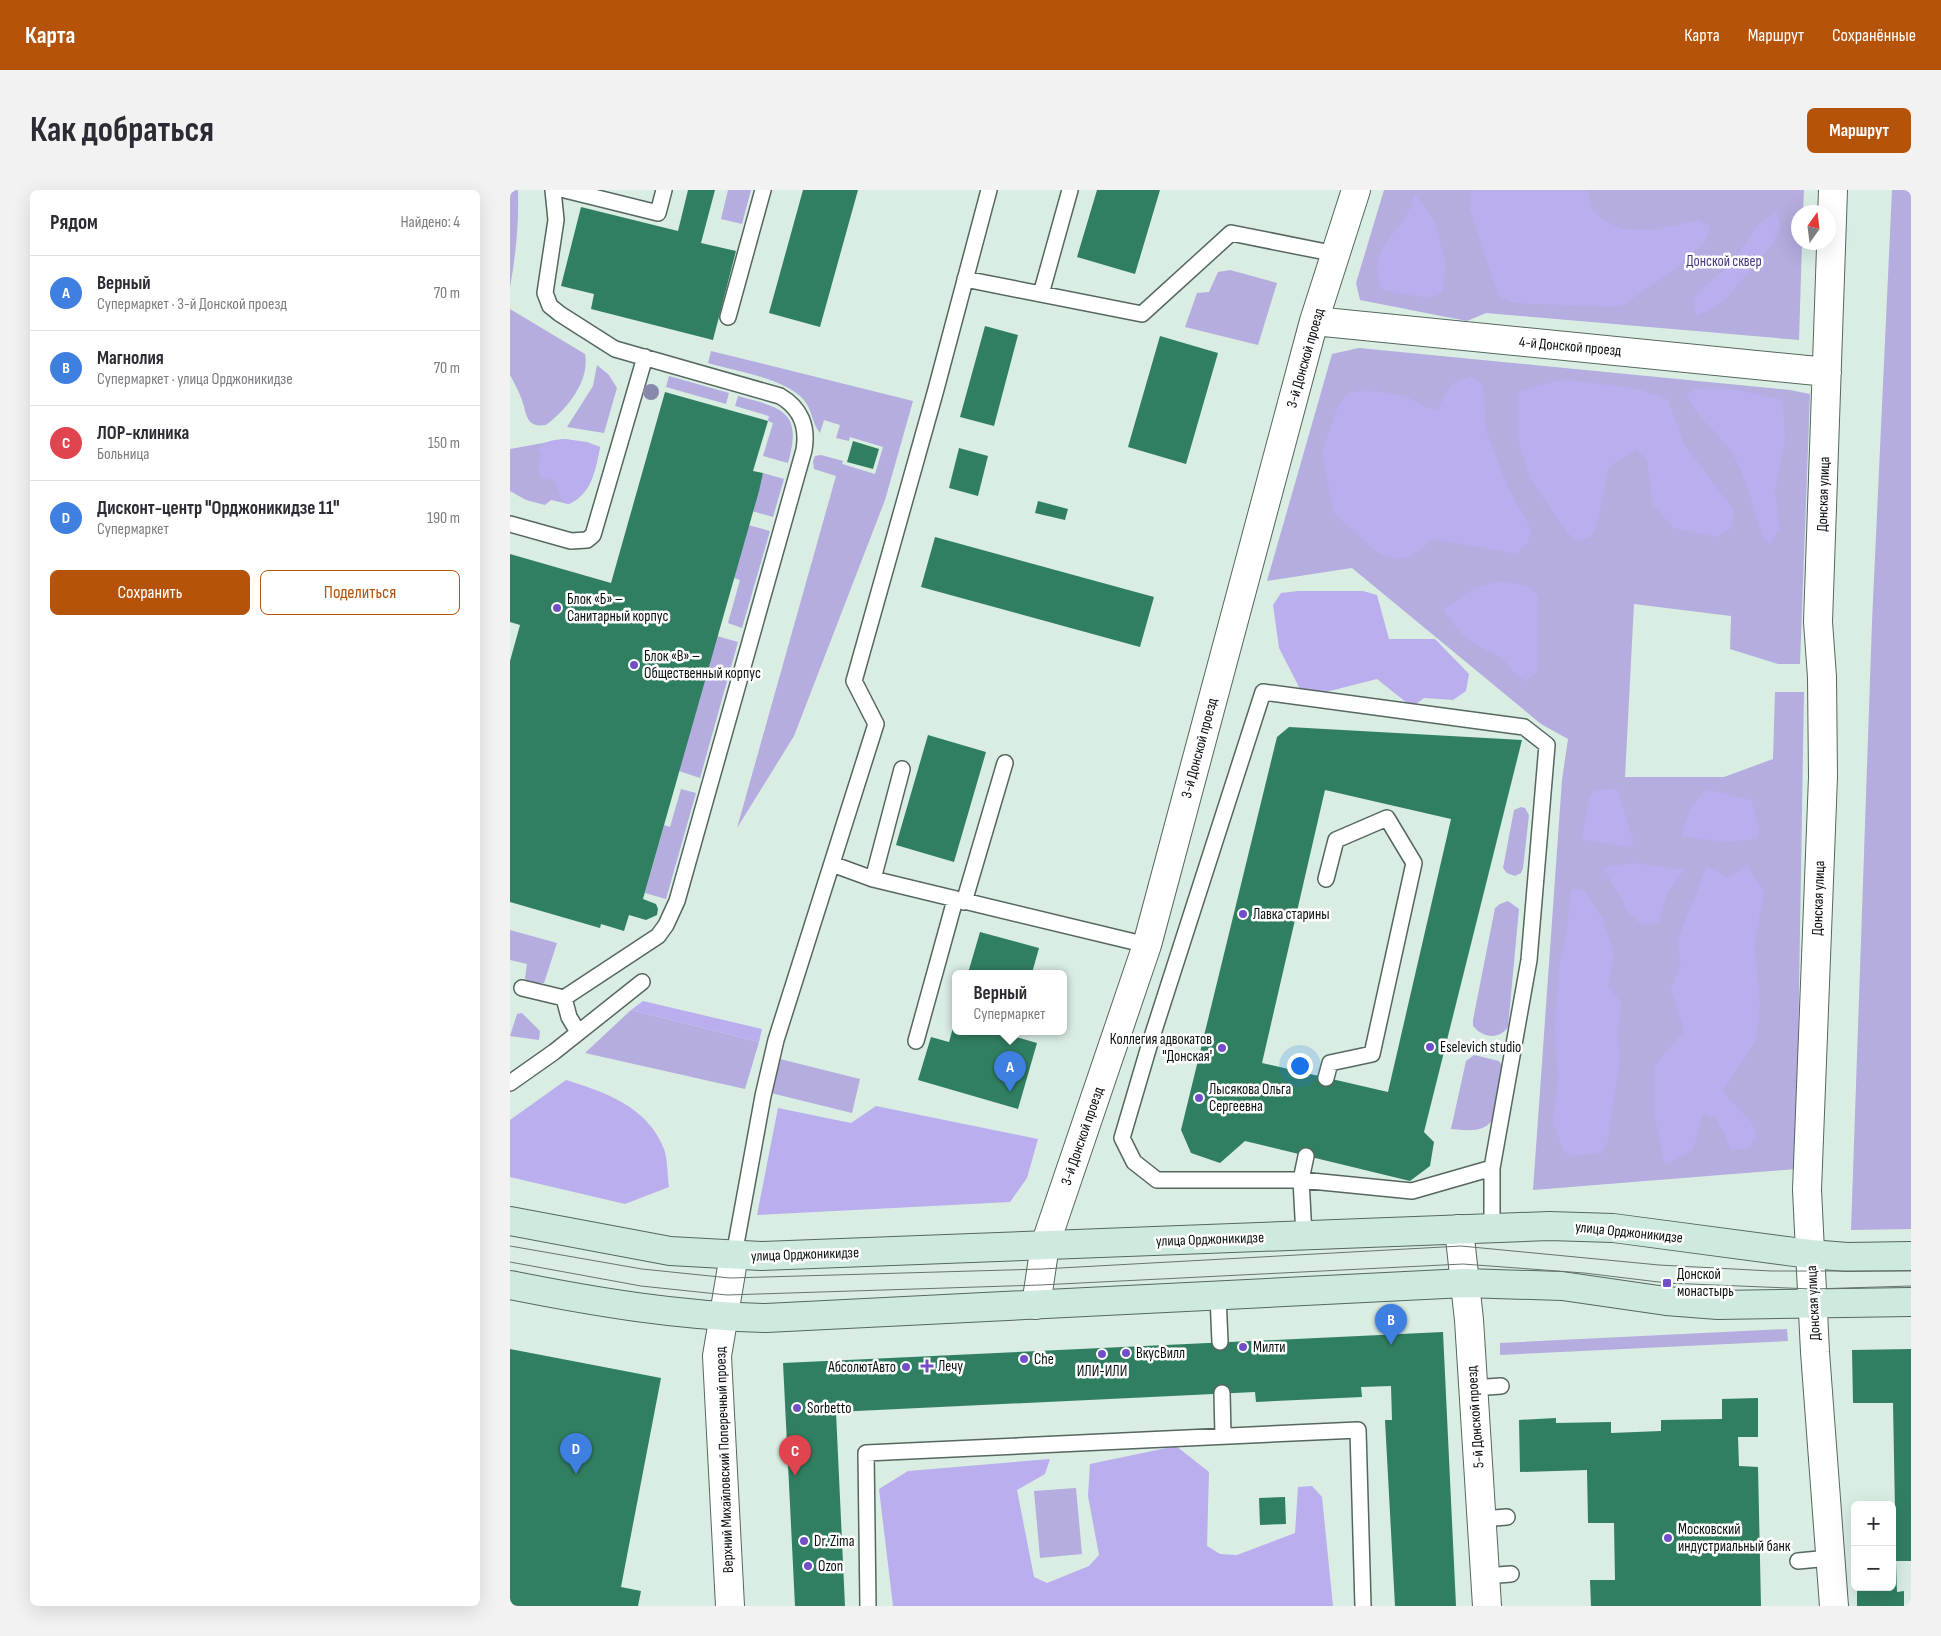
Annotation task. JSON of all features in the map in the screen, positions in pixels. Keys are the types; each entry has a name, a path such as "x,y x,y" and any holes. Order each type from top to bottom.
{"main road":[{"name":"улица Орджоникидзе","path":"510,1221 670,1251 760,1256 1549,1226 1613,1228 1810,1254 1847,1257 1911,1256"},
{"path":"510,1285 632,1308 722,1317 766,1318 1465,1283 1562,1286 1666,1301 1710,1304 1911,1302"}],"street":[{"name":"3-й Донской проезд","path":"1036,1304 1045,1245 1147,945 1314,321 1356,190"},
{"name":"Донская улица","path":"1833,190 1818,622 1822,678 1823,777 1807,1190 1834,1606"},
{"name":"4-й Донской проезд","path":"1314,321 1827,372"},
{"name":"5-й Донской проезд","path":"1459,1229 1473,1388 1494,1518 1498,1575 1487,1606"},
{"name":"Верхний Михайловский Поперечный проезд","path":"730,1606 717,1356 722,1317 734,1255"}],"lane":[{"path":"522,988 564,998 658,936 672,913 682,886 806,442 805,428 800,416 795,408 780,396 615,349 550,306 545,293 556,220 553,190"},
{"path":"565,190 658,213 664,190"},
{"path":"728,317 763,190"},
{"path":"734,1255 763,1096 776,1040 876,724 854,681 935,393 989,190"},
{"path":"1041,294 1070,190"},
{"path":"965,279 1142,314 1231,233 1336,254"},
{"path":"510,524 571,541 587,540 593,535 645,357"},
{"path":"1492,1168 1412,1191 1301,1180 1157,1180 1134,1162 1122,1138 1150,1043 1264,692 1524,727 1547,745 1529,960 1492,1168 1492,1228"},
{"path":"916,1040 959,901 1005,763"},
{"path":"873,879 902,769"},
{"path":"1326,880 1336,840 1387,818 1414,863 1372,1054 1330,1063 1326,1078"},
{"path":"832,864 873,879 1147,945"},
{"path":"510,1083 554,1052 642,982"},
{"path":"564,998 569,1018 578,1032"},
{"path":"1304,1235 1301,1180 1306,1156"},
{"path":"1218,1296 1220,1342"},
{"path":"1473,1388 1501,1386"},
{"path":"1222,1393 1223,1436"},
{"path":"868,1606 866,1453 1358,1430 1363,1606"},
{"path":"1798,1561 1830,1558"}],"green space":[{"path":"510,190 518,190 518,202 517,238 510,287"},
{"path":"728,190 751,190 742,224 721,219"},
{"name":"Донской сквер","path":"1384,190 1804,190 1803,205 1791,205 1791,250 1802,250 1799,340 1486,313 1467,321 1360,300 1356,283"},
{"path":"1892,190 1911,190 1911,1229 1851,1230 1872,622"},
{"path":"1230,270 1277,283 1258,345 1185,327 1197,293 1209,292 1218,272"},
{"path":"510,309 585,354 584,374 575,394 562,411 546,425 535,424 528,419 521,397 510,375"},
{"path":"1359,348 1790,390 1810,394 1800,664 1778,664 1730,649 1731,616 1634,604 1625,777 1724,777 1773,759 1775,692 1804,692 1796,1169 1533,1190 1562,780 1568,739 1541,724 1352,568 1267,581 1332,354"},
{"path":"711,351 913,401 885,500 794,736 737,828 836,476 814,469 813,461 815,456 821,455 843,461 842,464 875,474 883,447 850,437 849,441 836,438 840,425 824,420 820,433 806,403 795,392 772,380 708,363"},
{"path":"597,365 609,375 617,388 604,433 567,427 593,386"},
{"path":"669,376 729,393 726,404 666,387"},
{"path":"738,396 766,404 785,415 790,422 793,432 788,463 763,456 773,423 768,421 769,416 735,406"},
{"path":"565,439 600,447 591,480 583,494 569,504 551,500 545,505 526,500 510,491 510,449"},
{"path":"763,473 784,479 773,517 752,511"},
{"path":"748,525 770,531 742,628 728,623 740,580 734,578"},
{"path":"717,636 738,642 700,778 679,771"},
{"path":"681,789 696,793 666,899 645,893 664,825 670,827"},
{"path":"1521,807 1525,808 1529,815 1523,868 1521,873 1515,876 1507,873 1503,868 1514,810"},
{"path":"1508,901 1519,909 1508,1027 1500,1034 1491,1036 1477,1030 1473,1026 1473,1020 1495,908"},
{"path":"510,930 557,943 544,983 529,983 525,978 527,964 510,960"},
{"path":"631,1010 759,1042 745,1089 585,1053"},
{"path":"522,1013 540,1031 539,1040 510,1036 517,1014"},
{"path":"1474,1055 1499,1061 1505,1070 1494,1118 1485,1127 1480,1129 1451,1129 1466,1061"},
{"path":"780,1059 860,1079 852,1113 771,1093"},
{"path":"1787,1329 1788,1341 1500,1355 1500,1343"},
{"path":"1076,1488 1082,1554 1040,1558 1034,1491"}],"shaded area":[{"path":"1471,190 1587,190 1593,211 1607,222 1622,229 1653,230 1698,220 1711,227 1705,241 1670,273 1620,307 1514,303 1499,297 1470,209"},
{"path":"1414,193 1434,220 1446,264 1442,293 1428,298 1382,290 1378,276 1380,254 1384,245 1404,219 1412,203"},
{"path":"1776,212 1781,226 1775,240 1724,301 1697,316 1693,301 1697,295 1733,261 1760,224"},
{"path":"1471,376 1483,386 1486,431 1508,488 1531,529 1528,543 1516,554 1435,539 1409,557 1394,559 1379,554 1334,513 1322,453 1338,407 1348,393 1371,391 1405,397 1437,410 1451,384"},
{"path":"1563,379 1638,389 1668,400 1684,444 1734,511 1732,527 1716,537 1673,528 1653,505 1647,459 1635,449 1609,467 1597,524 1590,538 1574,541 1532,482 1518,440 1518,392"},
{"path":"1728,388 1783,400 1785,441 1775,490 1779,528 1770,544 1762,536 1735,458 1724,442 1695,410 1687,394 1693,389"},
{"path":"565,439 587,442 600,447 594,473 588,487 583,494 569,504 563,503 554,480 540,478 538,467 541,454 538,450 540,447 550,441"},
{"path":"1499,581 1529,586 1538,596 1537,671 1526,681 1513,673 1504,660 1465,638 1443,610 1469,591"},
{"path":"1298,591 1363,591 1377,595 1389,639 1435,639 1469,674 1466,691 1453,700 1424,698 1412,707 1377,679 1314,695 1300,689 1279,648 1273,605 1281,593"},
{"path":"1617,789 1633,840 1632,848 1582,839 1590,795 1595,790"},
{"path":"1706,789 1751,800 1760,831 1756,839 1725,842 1681,836 1691,808"},
{"path":"1635,863 1684,870 1667,894 1658,923 1642,925 1630,915 1603,867"},
{"path":"1747,865 1764,893 1754,945 1760,1006 1755,1042 1722,1091 1752,1123 1757,1137 1749,1148 1732,1150 1717,1119 1703,1113 1693,1150 1665,1165 1654,1113 1654,1067 1684,1031 1671,990 1681,963 1677,941 1707,867 1728,877"},
{"path":"1571,889 1584,890 1602,918 1614,954 1608,985 1622,1004 1617,1035 1620,1057 1607,1145 1602,1153 1571,1156 1564,1152 1553,1122 1558,1080 1555,1030 1559,969 1567,930"},
{"path":"643,1001 762,1029 759,1042 631,1010"},
{"path":"566,1080 596,1090 624,1103 647,1122 657,1134 664,1149 669,1187 625,1204 510,1177 510,1120"},
{"path":"876,1106 1038,1139 1027,1178 1010,1202 757,1215 778,1108 851,1123"},
{"path":"1176,1446 1209,1472 1207,1546 1220,1554 1237,1555 1295,1533 1298,1487 1312,1486 1322,1497 1333,1606 893,1606 879,1489 908,1471 1050,1459 1045,1474 1017,1490 1034,1577 1047,1583 1089,1566 1099,1555 1088,1496 1090,1464"}],"building":[{"path":"688,190 715,190 701,243 736,251 713,340 591,309 594,294 561,286 581,207 678,231"},
{"path":"803,190 858,190 820,327 769,313"},
{"path":"1097,190 1160,190 1135,274 1077,257"},
{"path":"985,326 1018,335 994,426 960,417"},
{"path":"1160,336 1218,353 1186,464 1128,447"},
{"name":"Блок «В» – Общественный корпус","path":"665,392 768,421 753,471 763,473 759,491 643,899 656,904 658,909 657,915 646,920 629,915 624,931 601,924 600,928 510,902 510,661 520,625 510,622 510,554 611,583"},
{"path":"853,441 879,449 873,469 847,462"},
{"path":"959,448 988,456 978,496 949,488"},
{"path":"1038,501 1068,509 1065,520 1035,513"},
{"path":"935,537 1154,597 1140,647 921,587"},
{"path":"1289,727 1522,740 1424,1132 1434,1142 1430,1166 1410,1181 1245,1141 1220,1163 1191,1153 1181,1130 1277,737","holes":["1325,790 1451,819 1388,1092 1262,1063"]},
{"path":"928,735 986,752 954,862 896,845"},
{"path":"980,932 1039,948 1033,970 969,970"},
{"path":"952,1031 952,1035 1013,1035 1037,1043 1018,1109 918,1080 931,1037 949,1042"},
{"path":"1443,1332 1456,1606 1395,1606 1385,1420 1392,1420 1391,1386 1361,1387 1362,1397 1256,1402 1255,1392 836,1412 845,1606 795,1606 783,1363"},
{"path":"510,1349 661,1378 621,1587 641,1591 638,1606 510,1606"},
{"path":"1911,1349 1911,1561 1896,1561 1893,1403 1853,1403 1852,1350"},
{"path":"1758,1398 1758,1437 1738,1437 1739,1466 1758,1467 1761,1606 1591,1606 1590,1580 1615,1580 1614,1523 1588,1523 1587,1470 1520,1472 1519,1420 1556,1418 1556,1423 1611,1422 1611,1433 1661,1431 1661,1420 1722,1419 1722,1399"},
{"path":"1285,1497 1286,1524 1260,1525 1259,1498"},
{"path":"1896,1561 1897,1592 1904,1591 1904,1606 1857,1606 1857,1591 1896,1591"}],"tram line":[{"path":"510,1246 642,1269 730,1278 1042,1269 1461,1246 1659,1265 1771,1271 1911,1271"},
{"path":"510,1262 641,1286 727,1295 1040,1285 1463,1264 1584,1273 1667,1283 1812,1289 1911,1286"}],"place":[{"name":"Блок «Б» – Санитарный корпус","path":"557,608"},
{"name":"Блок «В» – Общественный корпус","path":"634,665"},
{"name":"Лавка старины","path":"1243,914"},
{"name":"Eselevich studio","path":"1430,1047"},
{"name":"Коллегия адвокатов \"Донская'","path":"1222,1048"},
{"name":"Верный","path":"1010,1092"},
{"name":"Лысякова Ольга Сергеевна","path":"1199,1098"},
{"name":"Донской монастырь","path":"1667,1283"},
{"name":"Магнолия","path":"1391,1345"},
{"name":"Милти","path":"1243,1347"},
{"name":"ВкусВилл","path":"1126,1353"},
{"name":"ИЛИ-ИЛИ","path":"1102,1354"},
{"name":"Che","path":"1024,1359"},
{"name":"Лечу","path":"927,1366"},
{"name":"АбсолютАвто","path":"906,1367"},
{"name":"Sorbetto","path":"797,1408"},
{"name":"Дисконт-центр \"Орджоникидзе 11\"","path":"576,1474"},
{"name":"ЛОР-клиника","path":"795,1476"},
{"name":"Московский индустриальный банк","path":"1668,1538"},
{"name":"Dr. Zima","path":"804,1541"},
{"name":"Ozon","path":"808,1566"}]}
